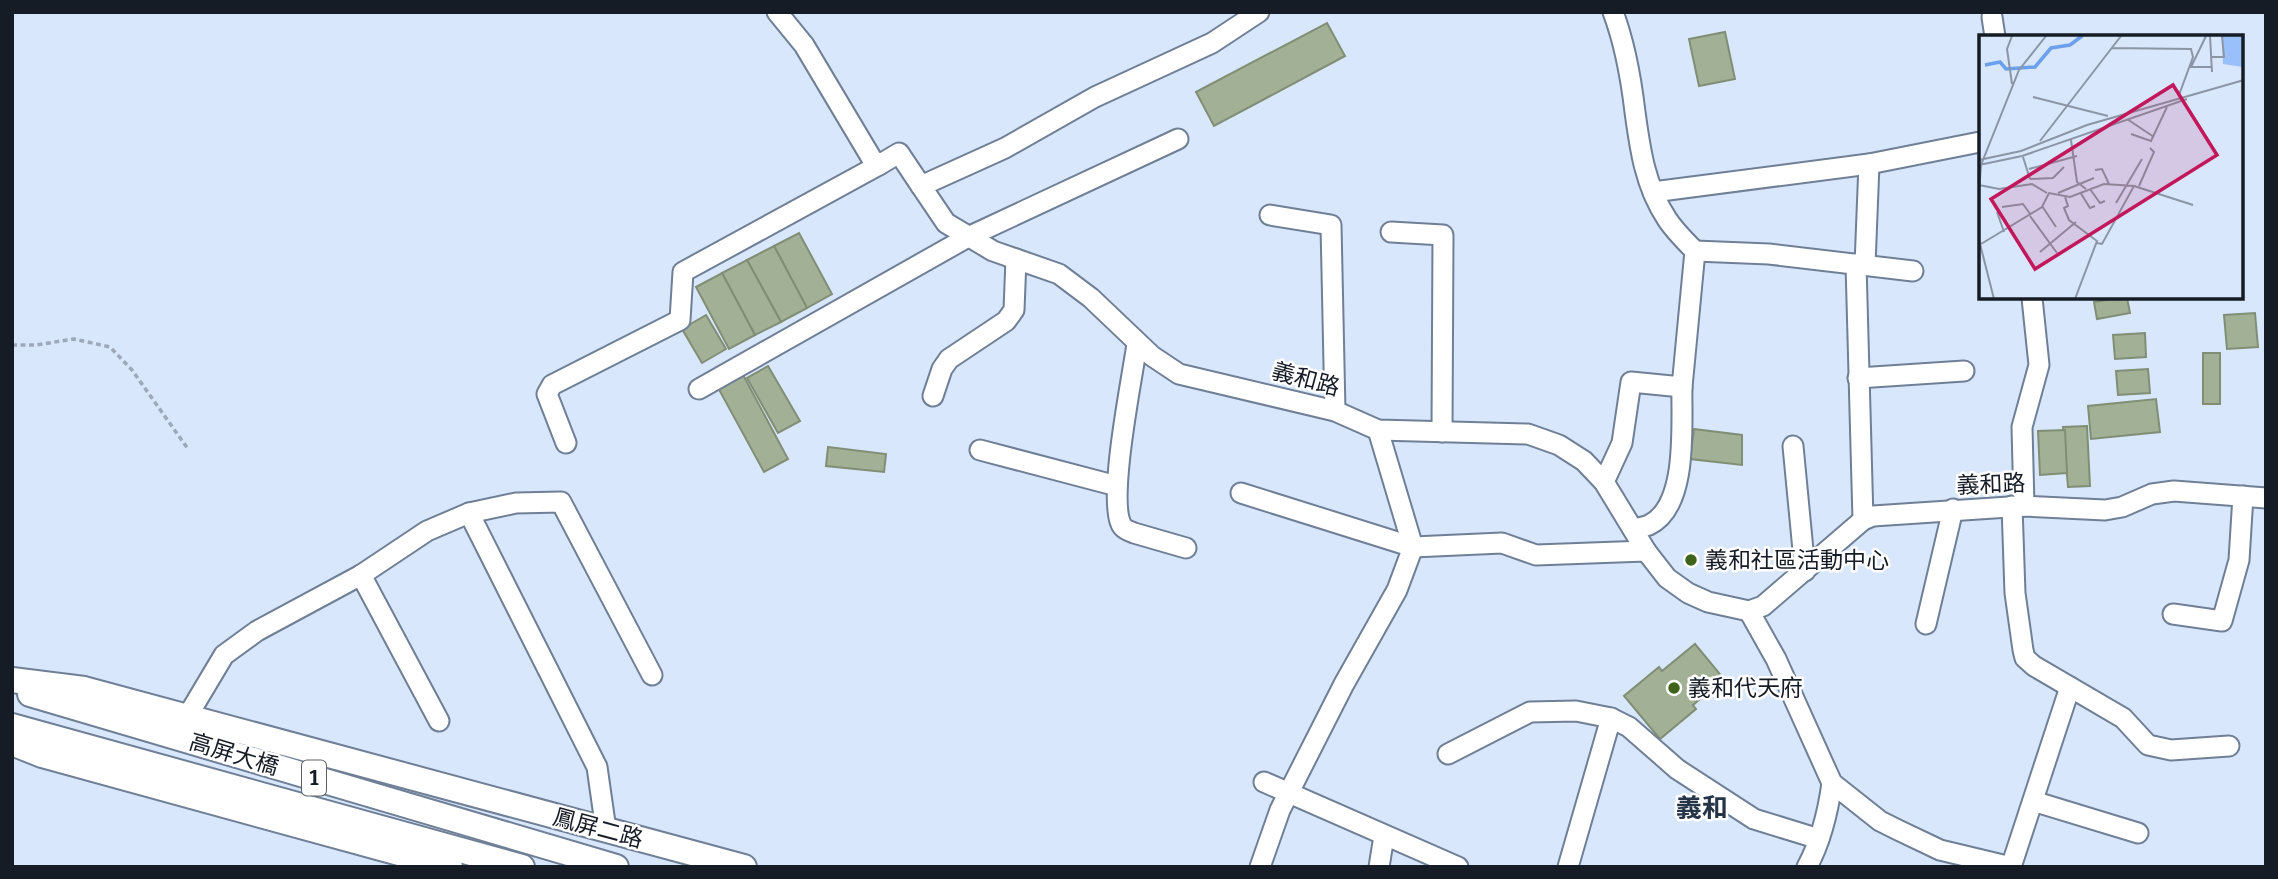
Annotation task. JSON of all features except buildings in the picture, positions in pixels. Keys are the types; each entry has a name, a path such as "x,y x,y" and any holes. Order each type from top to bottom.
{"main road":[{"name":"高屏大橋","path":"12,680 84,689 493,800"},
{"name":"高屏大橋","path":"12,689 616,867"},
{"name":"高屏大橋","path":"12,726 522,867"},
{"name":"1","path":"12,743 42,755 450,867"},
{"name":"鳳屏二路","path":"493,800 744,867"}],"street":[{"path":"566,443 547,394 552,385 680,320 683,272 879,165 872,159 804,45 777,12"},
{"path":"920,186 993,153 1095,97 1212,43 1259,12"},
{"path":"1613,12 1623,38 1640,153 1653,192 1667,219 1695,251 1769,254 1913,271"},
{"path":"1992,17 1995,35"},
{"path":"699,389 968,237 1178,139"},
{"path":"1653,192 1869,164 1979,142"},
{"name":"義和路","path":"879,165 899,153 946,223 993,251 1059,274 1091,298 1137,344 1179,374 1335,411 1378,430 1528,434 1559,445 1584,461 1604,482 1646,551 1667,578 1688,593 1708,602 1749,611"},
{"path":"1869,164 1860,265 1858,379 1863,520 1763,606 1749,611 1776,659 1832,783 1880,821 1908,835 1940,850 2011,867 2070,687"},
{"path":"1270,215 1331,225 1335,411"},
{"path":"1391,232 1443,235 1442,432"},
{"path":"1633,529 1651,525 1666,511 1677,485 1681,459 1682,387 1695,251"},
{"path":"933,396 942,369 949,359 1006,321 1014,310 1016,259"},
{"path":"2032,299 2039,365 2022,427 2015,593 2025,658 2123,718 2148,745 2171,750 2229,746"},
{"path":"1137,344 1117,486 1121,524 1127,530 1186,548"},
{"path":"1858,379 1964,372"},
{"path":"1604,482 1622,443 1630,382 1682,387"},
{"path":"1260,867 1288,794 1344,684 1397,590 1413,547 1378,430"},
{"path":"1793,446 1805,571"},
{"path":"980,450 1117,486"},
{"name":"義和路","path":"1863,520 1873,516 2018,506 2105,510 2122,507 2151,494 2174,491 2266,498"},
{"path":"1241,492 1413,547 1502,543 1536,555 1646,551"},
{"path":"2173,614 2222,621 2239,561 2243,496"},
{"path":"187,717 224,655 257,631 361,575 427,531 469,513 516,503 561,502 652,675"},
{"path":"1926,624 1954,509"},
{"path":"469,513 597,767 606,830"},
{"path":"361,575 439,721"},
{"path":"1448,754 1530,712 1576,711 1611,718 1629,727 1677,769 1754,819 1819,839"},
{"path":"1568,867 1611,718"},
{"path":"12,752 42,755"},
{"path":"1264,782 1458,867"},
{"path":"1807,867 1819,839 1832,783"},
{"path":"2033,801 2138,833"},
{"path":"1379,867 1384,836"}],"path":[{"path":"12,345 36,345 74,339 110,347 132,370 188,449"}],"place":[{"name":"義和社區活動中心","path":"1691,560"},
{"name":"義和代天府","path":"1674,688"}],"district":[{"name":"義和","path":"1702,808"}]}
